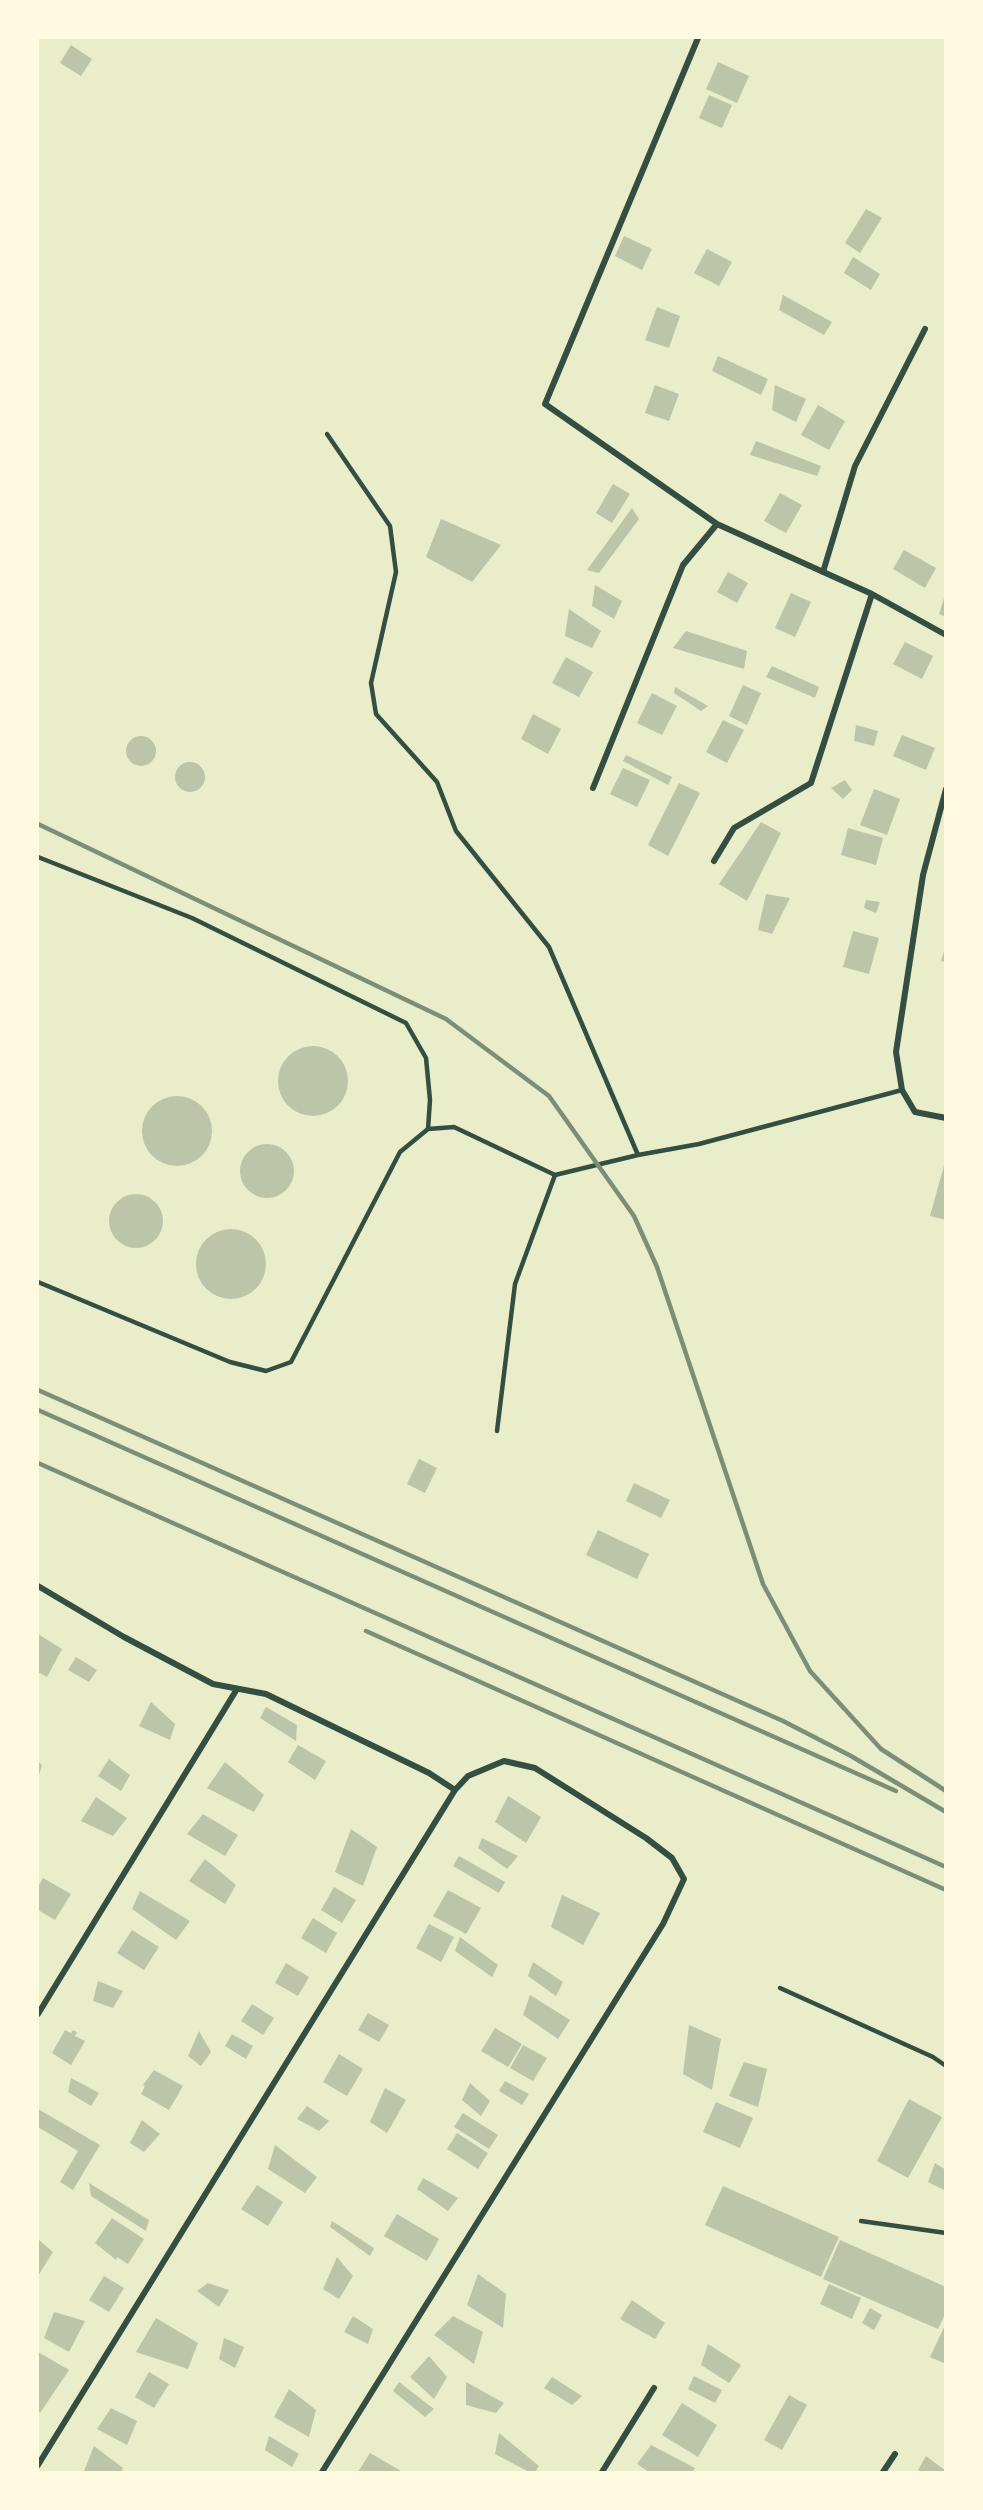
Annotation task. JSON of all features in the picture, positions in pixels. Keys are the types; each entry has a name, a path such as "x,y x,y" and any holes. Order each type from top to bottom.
{"street":[{"path":"698,38 545,404 717,524 872,594 945,635"},
{"path":"823,572 855,466 925,329"},
{"path":"593,788 683,565 717,524"},
{"path":"714,861 734,828 811,783 872,594"},
{"path":"945,789 923,874 896,1052 902,1090 915,1112 945,1118"},
{"path":"38,1586 124,1637 213,1684 266,1694 429,1773 455,1790"},
{"path":"38,2014 237,1689"},
{"path":"38,2465 455,1790 468,1776 504,1761 535,1768 646,1838 672,1858 684,1879 663,1924 322,2472"},
{"path":"602,2472 654,2388"},
{"path":"883,2472 894,2454"}],"lane":[{"path":"327,434 390,526 396,572 371,683 376,714 437,782 456,831 549,947 638,1155"},
{"path":"38,857 192,918 406,1023 426,1058 430,1100 428,1129"},
{"path":"38,1282 230,1362 266,1371 291,1362 400,1152 428,1129 454,1127 555,1174 699,1144 902,1090"},
{"path":"497,1431 515,1284 555,1174"},
{"path":"780,1988 933,2057 945,2066"},
{"path":"861,2221 945,2233"}],"building":[{"path":"71,45 92,59 81,76 60,63"},
{"path":"718,62 749,76 737,103 706,89"},
{"path":"709,95 732,105 722,128 699,118"},
{"path":"866,209 882,218 860,253 845,243"},
{"path":"624,236 652,249 642,270 615,256"},
{"path":"707,249 732,262 719,286 694,273"},
{"path":"853,257 880,274 871,290 844,273"},
{"path":"783,295 832,322 824,335 779,310"},
{"path":"657,307 680,316 669,348 645,340"},
{"path":"718,356 768,379 761,395 712,371"},
{"path":"655,385 679,394 669,421 645,413"},
{"path":"775,385 806,399 796,422 772,410"},
{"path":"818,405 845,421 829,450 801,435"},
{"path":"756,441 821,466 817,476 750,455"},
{"path":"613,484 630,494 612,523 596,513"},
{"path":"780,493 802,505 786,533 764,521"},
{"path":"632,508 639,519 599,573 587,570"},
{"path":"441,519 501,545 472,582 426,557"},
{"path":"904,550 936,568 925,588 893,569"},
{"path":"728,572 748,583 737,603 717,592"},
{"path":"595,585 622,601 614,619 592,606"},
{"path":"791,593 811,602 795,637 775,628"},
{"path":"946,595 946,617 939,614"},
{"path":"569,609 601,631 592,648 565,636"},
{"path":"686,631 747,651 744,669 673,648"},
{"path":"905,642 933,656 922,679 893,664"},
{"path":"566,657 593,672 579,697 552,683"},
{"path":"772,666 819,687 815,698 766,677"},
{"path":"743,685 761,693 747,725 729,716"},
{"path":"675,687 708,706 701,711 674,693"},
{"path":"652,693 677,706 662,735 637,723"},
{"path":"533,714 561,729 548,754 521,739"},
{"path":"723,720 744,730 727,763 706,752"},
{"path":"856,725 878,731 874,746 854,741"},
{"path":"902,735 935,748 926,770 893,756"},
{"path":"141,736 152,740 156,751 152,762 141,766 130,762 126,751 130,740"},
{"path":"626,755 672,777 668,785 623,761"},
{"path":"190,762 201,766 205,777 201,788 190,792 179,788 175,777 179,766"},
{"path":"623,768 650,780 637,807 610,794"},
{"path":"845,780 852,790 843,799 831,788"},
{"path":"679,783 700,793 668,856 648,845"},
{"path":"874,789 900,799 887,835 860,825"},
{"path":"761,822 781,833 747,901 719,884"},
{"path":"848,828 883,838 876,865 841,855"},
{"path":"766,894 790,898 772,934 758,930"},
{"path":"866,900 880,902 876,913 864,908"},
{"path":"853,931 879,938 869,974 843,967"},
{"path":"946,948 946,962 941,961"},
{"path":"313,1046 326,1049 338,1056 345,1068 348,1081 345,1094 338,1106 326,1113 313,1116 300,1113 288,1106 281,1094 278,1081 281,1068 288,1056 300,1049"},
{"path":"177,1096 190,1099 202,1106 209,1118 212,1131 209,1144 202,1156 190,1163 177,1166 164,1163 152,1156 145,1144 142,1131 145,1118 152,1106 164,1099"},
{"path":"267,1144 277,1146 286,1152 292,1161 294,1171 292,1181 286,1190 277,1196 267,1198 257,1196 248,1190 242,1181 240,1171 242,1161 248,1152 257,1146"},
{"path":"946,1162 946,1220 930,1216"},
{"path":"136,1194 146,1196 155,1202 161,1211 163,1221 161,1231 155,1240 146,1246 136,1248 126,1246 117,1240 111,1231 109,1221 111,1211 117,1202 126,1196"},
{"path":"231,1229 244,1232 256,1239 263,1251 266,1264 263,1277 256,1289 244,1296 231,1299 218,1296 206,1289 199,1277 196,1264 199,1251 206,1239 218,1232"},
{"path":"419,1459 437,1468 425,1493 407,1484"},
{"path":"634,1483 670,1500 661,1518 626,1501"},
{"path":"598,1530 649,1554 637,1579 586,1555"},
{"path":"38,1634 62,1649 47,1677 38,1672"},
{"path":"76,1657 97,1670 89,1682 68,1670"},
{"path":"151,1702 175,1724 170,1740 139,1726"},
{"path":"266,1707 297,1725 296,1741 260,1718"},
{"path":"298,1745 326,1761 315,1780 288,1762"},
{"path":"109,1759 130,1775 121,1791 98,1776"},
{"path":"38,1762 42,1765 38,1778"},
{"path":"225,1762 264,1795 254,1812 207,1788"},
{"path":"508,1796 541,1817 526,1843 495,1822"},
{"path":"96,1797 127,1818 113,1836 81,1821"},
{"path":"203,1814 238,1835 225,1856 187,1834"},
{"path":"351,1829 377,1847 363,1886 335,1872"},
{"path":"482,1838 518,1856 507,1869 478,1848"},
{"path":"459,1856 505,1882 499,1893 453,1866"},
{"path":"205,1859 236,1885 225,1904 189,1881"},
{"path":"43,1878 71,1894 55,1920 38,1910 38,1887"},
{"path":"334,1887 356,1900 342,1923 321,1910"},
{"path":"448,1890 481,1908 466,1934 433,1916"},
{"path":"140,1891 190,1921 176,1940 132,1909"},
{"path":"562,1895 600,1913 583,1945 551,1927"},
{"path":"313,1918 337,1933 326,1953 301,1938"},
{"path":"429,1924 454,1937 441,1962 416,1948"},
{"path":"132,1930 159,1947 144,1970 117,1953"},
{"path":"460,1937 498,1965 492,1977 455,1951"},
{"path":"533,1962 563,1982 556,1996 528,1976"},
{"path":"286,1963 309,1977 298,1996 275,1983"},
{"path":"98,1981 123,1991 113,2008 93,2001"},
{"path":"530,1995 570,2020 558,2039 523,2015"},
{"path":"252,2004 274,2018 263,2035 241,2021"},
{"path":"368,2013 389,2025 379,2042 358,2030"},
{"path":"689,2025 721,2039 712,2090 683,2074"},
{"path":"495,2028 522,2044 508,2067 481,2051"},
{"path":"65,2030 71,2033 73,2030 77,2032 75,2036 85,2041 71,2065 52,2053"},
{"path":"199,2031 211,2052 201,2066 188,2056"},
{"path":"232,2034 253,2046 246,2059 225,2046"},
{"path":"523,2045 547,2058 533,2081 510,2068"},
{"path":"339,2054 363,2069 347,2096 323,2082"},
{"path":"744,2062 767,2069 758,2107 729,2096"},
{"path":"154,2070 183,2086 169,2110 141,2094 145,2086 143,2085"},
{"path":"71,2078 99,2093 91,2106 68,2092"},
{"path":"505,2081 529,2094 522,2105 499,2091"},
{"path":"470,2083 490,2101 481,2116 462,2100"},
{"path":"385,2088 406,2100 387,2133 370,2122"},
{"path":"909,2099 942,2117 908,2178 877,2161"},
{"path":"716,2102 753,2118 740,2148 703,2132"},
{"path":"307,2106 329,2121 319,2131 297,2119"},
{"path":"38,2109 100,2145 73,2190 60,2182 78,2151 38,2127"},
{"path":"463,2113 498,2135 489,2149 454,2127"},
{"path":"142,2120 160,2134 144,2152 130,2143"},
{"path":"457,2133 488,2153 478,2169 447,2149"},
{"path":"275,2145 317,2177 305,2193 268,2169"},
{"path":"935,2163 946,2170 946,2191 928,2182"},
{"path":"423,2178 458,2198 448,2211 417,2189"},
{"path":"89,2183 149,2220 146,2231 91,2196"},
{"path":"257,2185 283,2202 268,2226 241,2209"},
{"path":"723,2186 839,2237 821,2277 705,2225"},
{"path":"397,2214 439,2239 427,2261 384,2236"},
{"path":"112,2218 144,2239 128,2264 117,2257 116,2260 95,2243"},
{"path":"332,2221 374,2248 370,2256 330,2227"},
{"path":"39,2240 53,2252 38,2276 38,2244"},
{"path":"840,2240 946,2287 946,2312 938,2329 823,2279"},
{"path":"337,2257 353,2276 339,2299 323,2289"},
{"path":"478,2274 506,2294 503,2328 467,2305"},
{"path":"104,2276 124,2288 109,2312 89,2300"},
{"path":"208,2283 229,2290 219,2307 197,2291"},
{"path":"829,2284 861,2298 852,2319 820,2304"},
{"path":"632,2300 665,2323 655,2339 620,2319"},
{"path":"870,2308 882,2315 874,2330 862,2323"},
{"path":"54,2312 85,2321 69,2352 44,2338"},
{"path":"353,2316 373,2329 368,2344 344,2332"},
{"path":"453,2316 483,2332 474,2364 434,2335"},
{"path":"156,2318 198,2343 188,2369 136,2352"},
{"path":"946,2323 946,2364 930,2357"},
{"path":"224,2338 244,2347 235,2368 219,2359"},
{"path":"708,2344 741,2365 729,2383 701,2365"},
{"path":"38,2352 69,2370 40,2413 38,2410"},
{"path":"429,2356 447,2377 434,2399 410,2377"},
{"path":"149,2372 169,2384 154,2408 135,2397"},
{"path":"694,2376 722,2390 715,2403 688,2389"},
{"path":"552,2377 582,2396 572,2405 544,2388"},
{"path":"399,2382 434,2409 425,2417 393,2391"},
{"path":"466,2382 504,2403 496,2413 466,2405"},
{"path":"289,2389 316,2410 309,2437 274,2417"},
{"path":"789,2395 807,2405 782,2450 764,2440"},
{"path":"682,2403 717,2425 698,2457 662,2435"},
{"path":"111,2408 137,2421 127,2445 97,2429"},
{"path":"499,2433 539,2466 535,2472 529,2472 495,2454"},
{"path":"269,2436 299,2454 292,2467 265,2450"},
{"path":"651,2445 695,2468 692,2472 649,2472 637,2464"},
{"path":"94,2446 123,2468 121,2472 84,2471"},
{"path":"370,2453 401,2471 358,2472"},
{"path":"926,2456 946,2471 946,2472 918,2470"}],"railway":[{"path":"38,824 446,1019 549,1096 634,1216 657,1267 763,1584 810,1671 881,1749 946,1791"},
{"path":"38,1390 783,1721 851,1756 946,1812"},
{"path":"38,1410 896,1791"},
{"path":"38,1463 946,1867"},
{"path":"366,1631 946,1890"}]}
